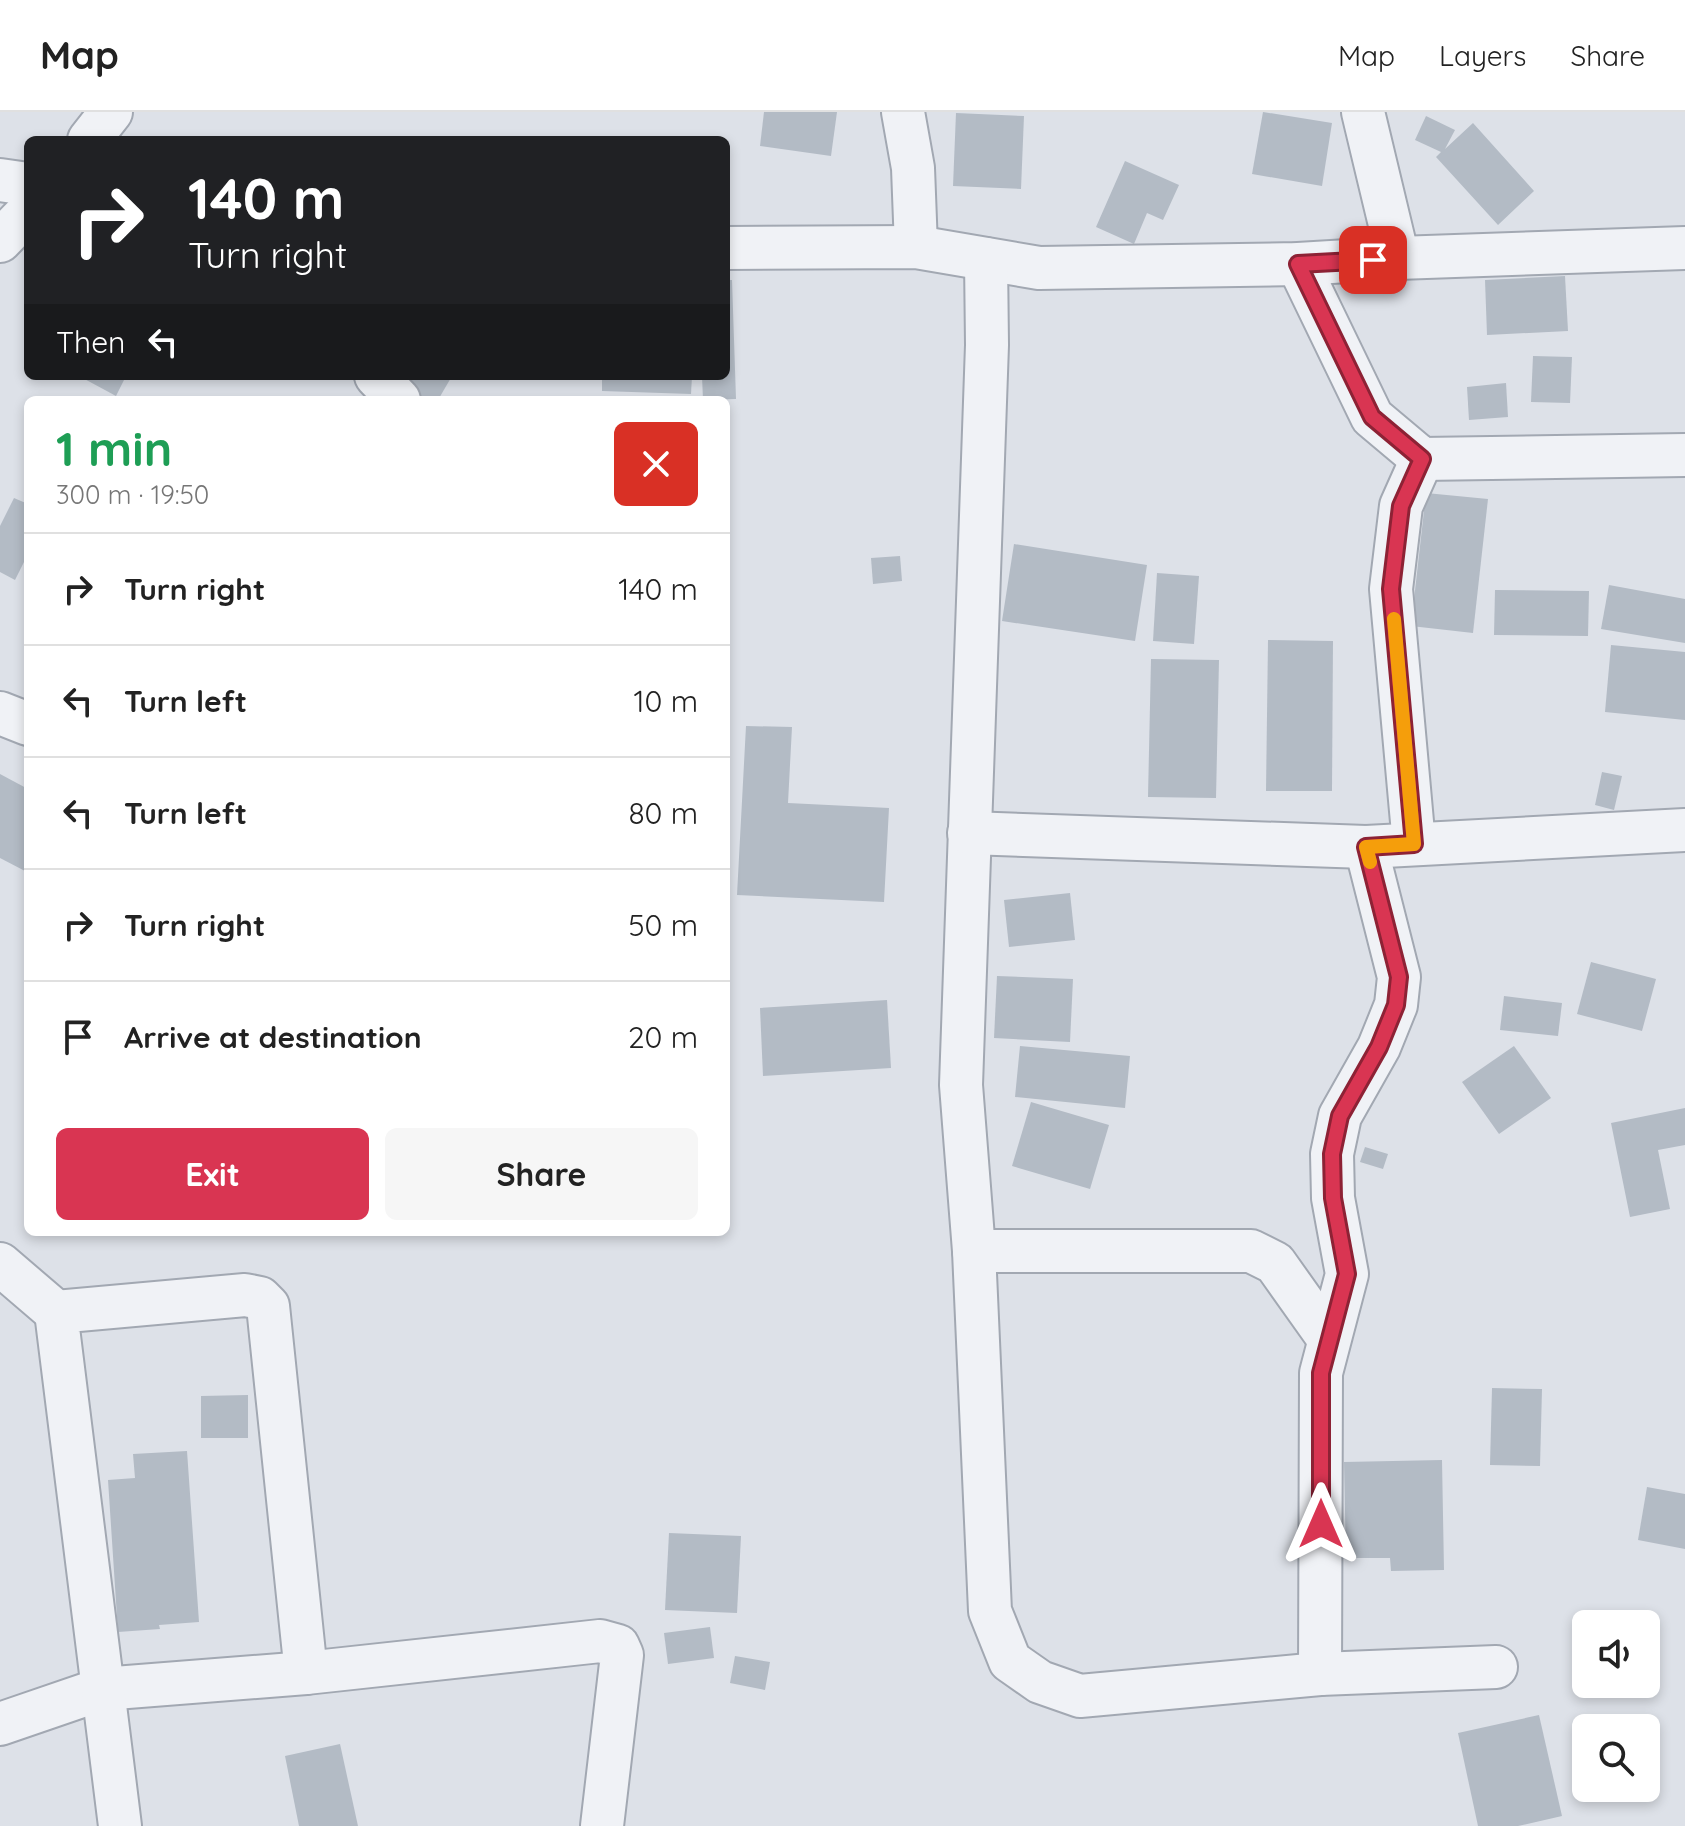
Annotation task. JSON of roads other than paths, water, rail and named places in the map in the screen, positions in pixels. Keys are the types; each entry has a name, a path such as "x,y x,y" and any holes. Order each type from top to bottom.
{"street":[{"path":"92,136 111,112"},
{"path":"903,112 913,168 916,247"},
{"path":"1363,112 1398,258"},
{"path":"0,180 24,183"},
{"path":"0,241 24,216"},
{"path":"730,248 916,247 1039,268 1298,264 1685,248"},
{"path":"986,259 987,345 961,1085 974,1251 990,1611 1010,1661 1040,1682 1080,1696 1320,1674 1496,1667"},
{"path":"1298,264 1372,417 1422,459 1685,455"},
{"path":"380,380 395,396"},
{"path":"1414,844 1391,589 1401,506 1422,459"},
{"path":"0,713 24,722"},
{"path":"969,833 1366,847 1685,830"},
{"path":"1320,1674 1321,1373 1347,1274 1333,1198 1332,1154 1340,1116 1379,1047 1396,1005 1399,977 1366,847"},
{"path":"974,1251 1251,1251 1275,1263 1329,1339"},
{"path":"0,1264 56,1312 120,1826"},
{"path":"56,1312 245,1295 260,1298 268,1306 306,1673"},
{"path":"0,1724 102,1689 306,1673 600,1641 618,1646 622,1655 602,1826"}]}
